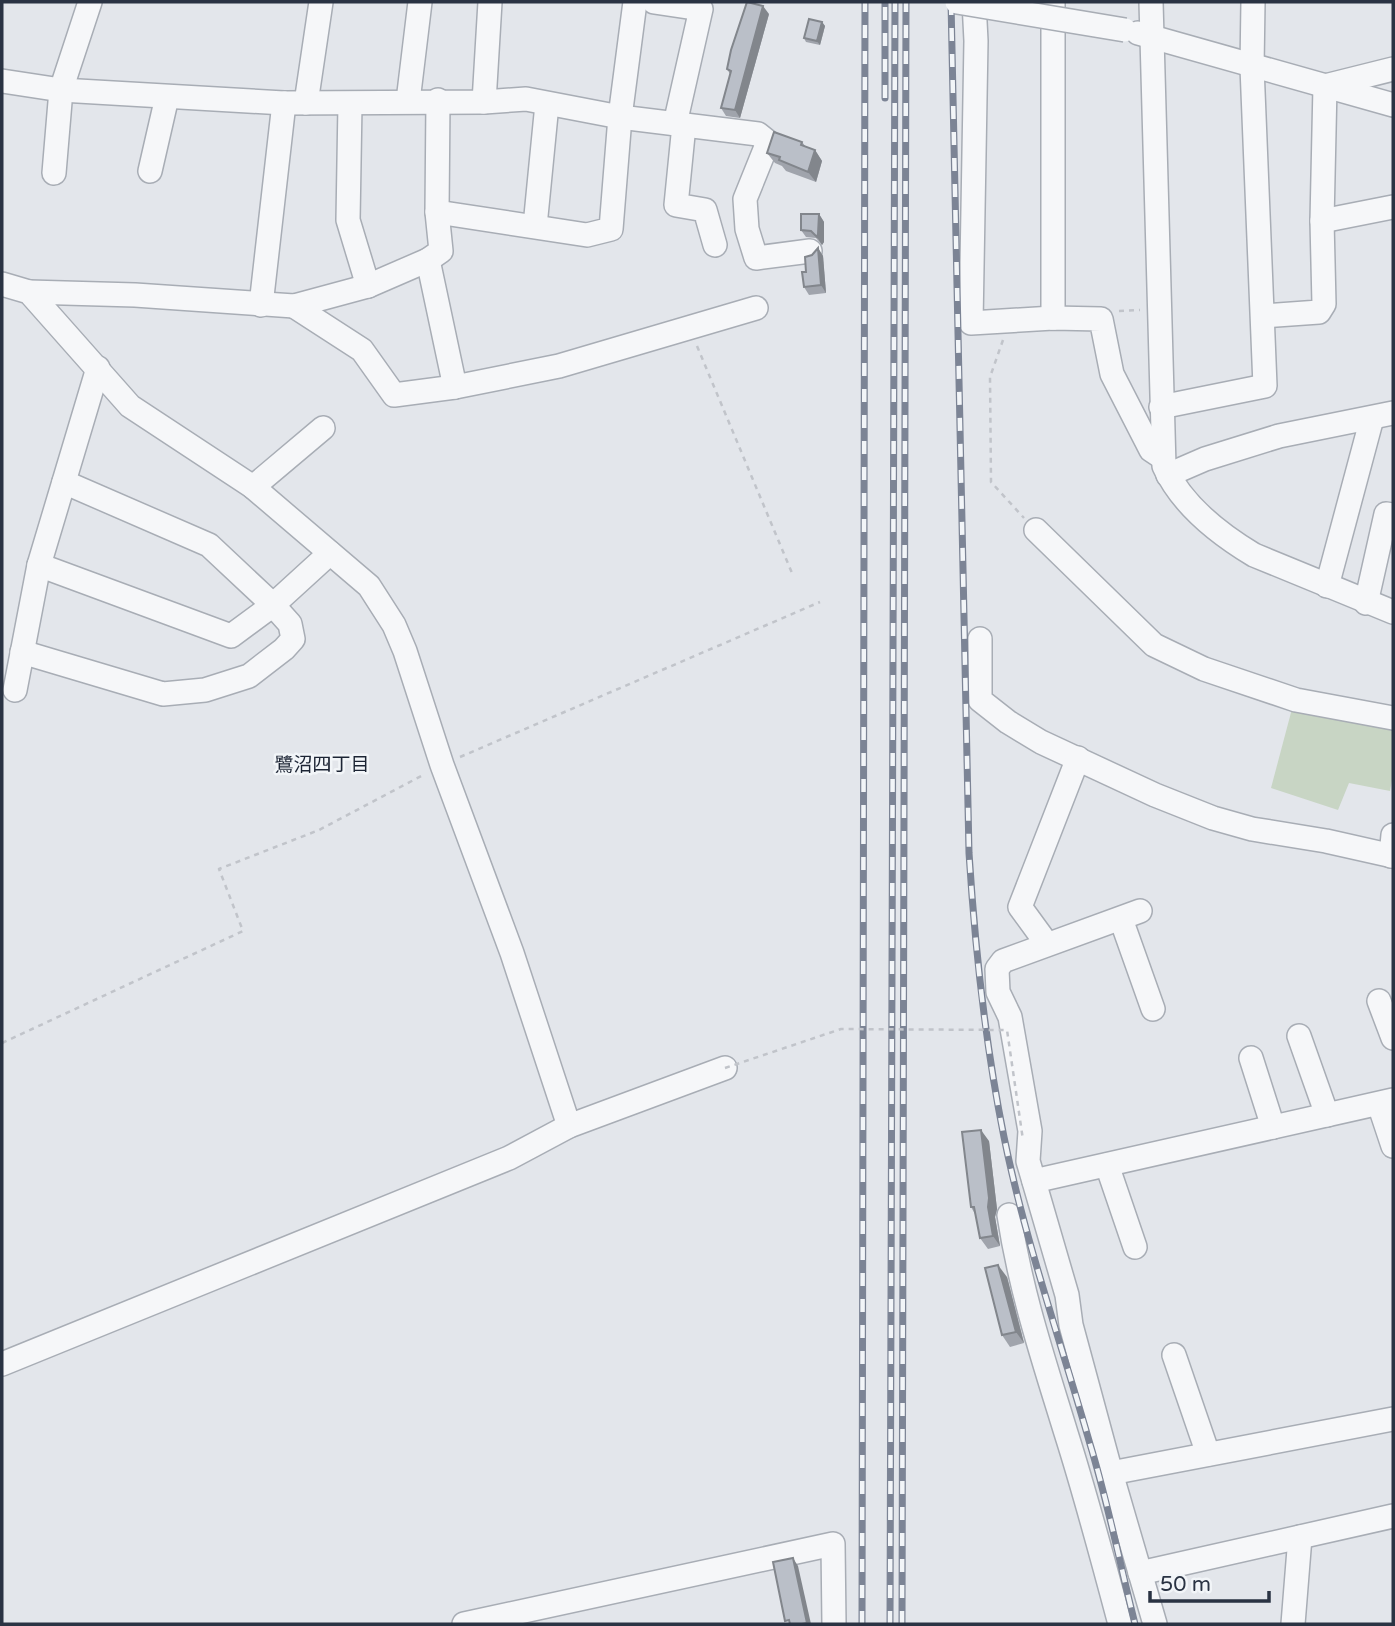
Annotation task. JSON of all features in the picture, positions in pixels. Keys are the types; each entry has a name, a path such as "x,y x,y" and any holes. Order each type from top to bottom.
{"street":[{"path":"54,173 61,90 90,2"},
{"path":"261,305 295,103 321,2"},
{"path":"408,101 420,2"},
{"path":"484,102 490,2"},
{"path":"437,212 587,235 611,229 620,117 635,2"},
{"path":"654,2 701,9 679,125 676,205 705,210 715,244"},
{"path":"957,2 1125,30 1393,105"},
{"path":"974,2 976,41 971,323 1053,318 1101,319 1112,374 1151,450 1204,518 1254,555 1393,612"},
{"path":"1053,2 1053,318"},
{"path":"1151,2 1161,407 1166,467"},
{"path":"1161,407 1265,386 1252,66 1253,2"},
{"path":"1325,86 1393,69"},
{"path":"2,81 61,90 295,103 350,104 438,100 484,102 526,99 620,117 758,134 768,142 745,199 747,229 756,258 810,251"},
{"path":"1264,316 1319,312 1324,304 1322,221 1325,86"},
{"path":"150,171 167,97"},
{"path":"2,284 29,292 135,295 294,306 368,286 428,260 441,251 437,212 438,100"},
{"path":"350,104 348,220 368,286"},
{"path":"534,226 547,104"},
{"path":"1322,221 1393,207"},
{"path":"428,260 455,387"},
{"path":"29,292 130,406 253,487 369,586 394,625 405,651 442,765 512,953 569,1126"},
{"path":"294,306 362,350 394,395 455,387 559,366 756,308"},
{"path":"15,690 39,565 98,368"},
{"path":"1166,467 1205,459 1279,436 1383,415 1327,586"},
{"path":"253,487 323,428"},
{"path":"22,652 163,694 205,690 249,676 293,639 290,624 209,545 64,482"},
{"path":"1366,603 1386,514 1393,515"},
{"path":"1036,530 1154,645 1204,669 1296,701 1393,718"},
{"path":"39,565 231,636 273,605 330,553"},
{"path":"980,639 980,700 1008,722 1041,742 1155,795 1213,818 1252,829 1393,849"},
{"path":"1047,944 1020,907 1078,758"},
{"path":"1153,1009 1130,915 1003,961 997,969 998,992 1010,1017 1030,1131 1028,1161 1067,1295 1071,1325 1111,1473 1155,1624"},
{"path":"1379,1001 1393,1038"},
{"path":"1299,1036 1327,1115"},
{"path":"1251,1058 1273,1128"},
{"path":"2,1364 509,1158 569,1126 725,1068"},
{"path":"1034,1181 1386,1102 1393,1146"},
{"path":"1107,1165 1135,1247"},
{"path":"1009,1215 1017,1269 1036,1340 1088,1505 1120,1624"},
{"path":"1174,1355 1208,1454"},
{"path":"1111,1473 1393,1419"},
{"path":"1140,1573 1393,1516"},
{"path":"1293,1624 1300,1537"},
{"path":"464,1624 488,1622 833,1544 834,1624"}],"path":[{"path":"1101,319 1114,311 1158,310"},
{"path":"1010,320 990,377 991,482 1036,530"},
{"path":"689,326 792,573"},
{"path":"2,1044 243,931 219,869 319,830 442,765 820,602"},
{"path":"725,1068 841,1029 1007,1030 1023,1140"}],"green space":[{"path":"1293,705 1393,727 1393,775 1390,791 1349,783 1338,810 1271,788"}],"building":[{"path":"747,2 763,6 735,110 721,108 731,71 727,69 731,50"},
{"path":"809,19 822,22 817,41 804,38"},
{"path":"774,132 815,150 808,172 767,153"},
{"path":"801,214 819,214 817,237 811,231 801,230"},
{"path":"818,248 821,285 804,287 802,272 806,272 805,257 812,255"},
{"path":"981,1130 993,1236 980,1238 974,1207 971,1207 962,1132"},
{"path":"998,1265 1016,1332 1002,1335 985,1268"},
{"path":"793,1558 807,1623 802,1624 785,1621 773,1562"}],"railway":[{"path":"862,1624 865,2"},
{"path":"885,2 885,98"},
{"path":"890,1624 895,2"},
{"path":"902,1624 906,2"},
{"path":"951,2 969,853 982,995 997,1102 1013,1176 1096,1466 1135,1624"}],"district":[{"name":"鷺沼四丁目","path":"322,765"}]}
